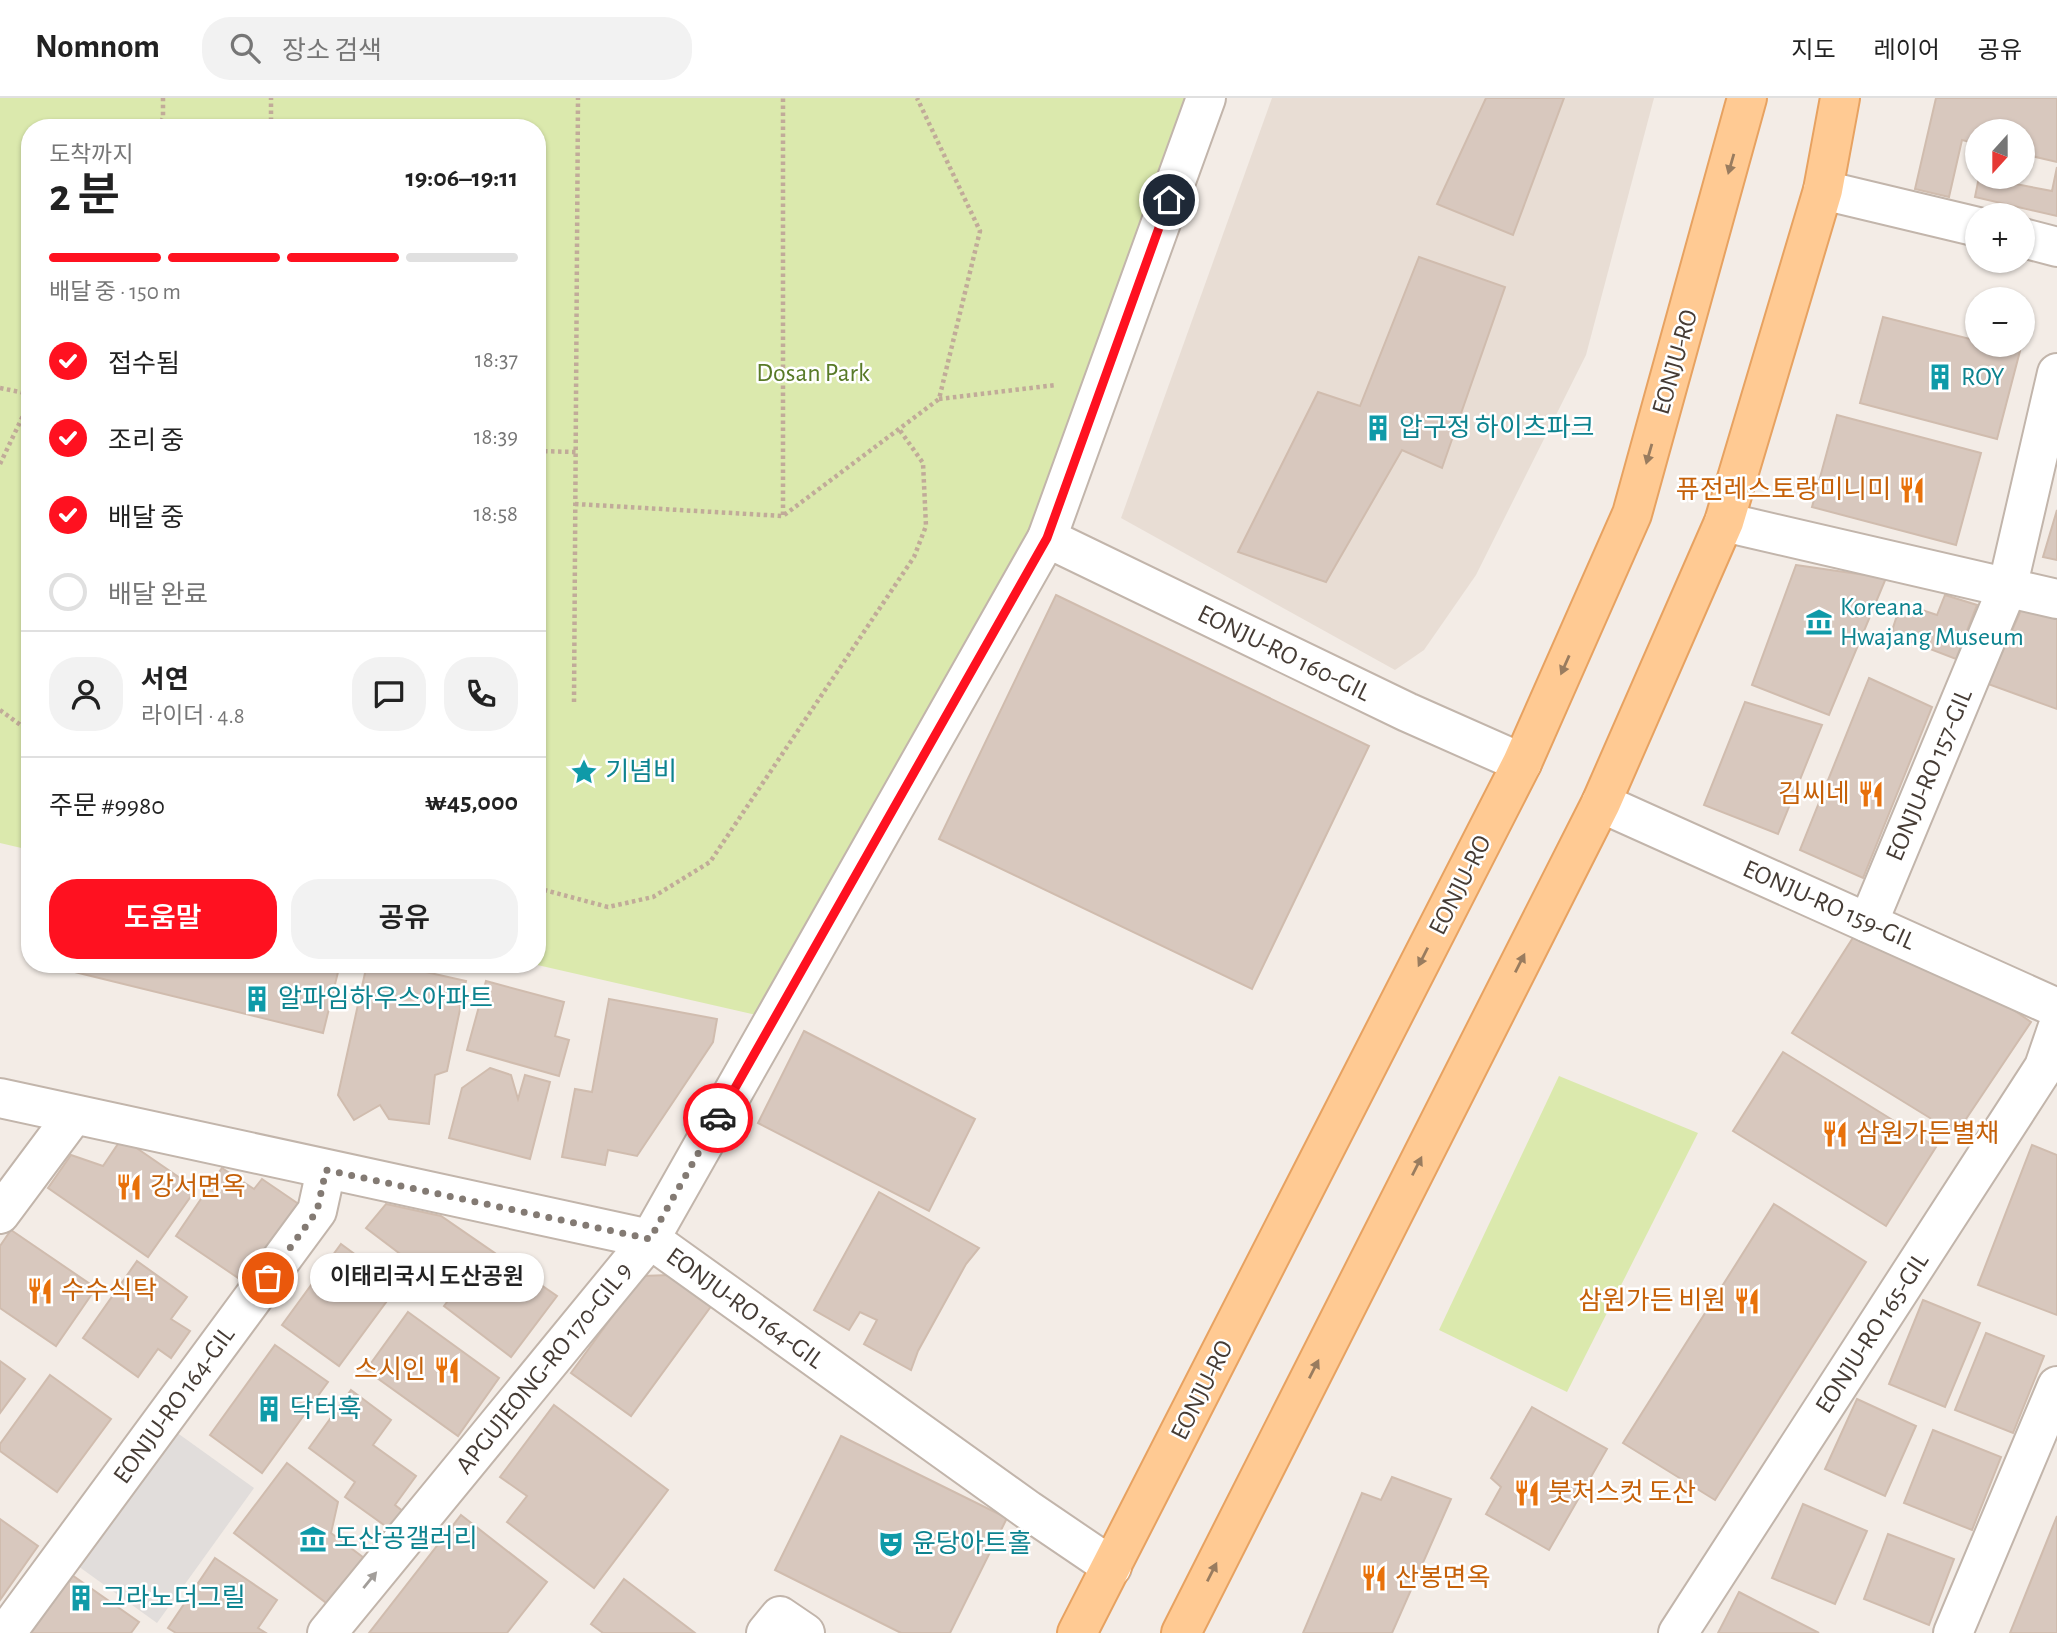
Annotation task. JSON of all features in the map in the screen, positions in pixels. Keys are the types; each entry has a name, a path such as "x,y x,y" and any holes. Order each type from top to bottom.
{"main road":[{"name":"EONJU-RO","path":"1077,1633 1522,763 1632,514 1747,98"},
{"path":"1181,1633 1601,803 1724,522 1823,190 1840,98"}],"street":[{"name":"APGUJEONG-RO 170-GIL 9","path":"327,1633 650,1239 1047,538 1206,98"},
{"path":"1823,190 1965,224"},
{"path":"2035,241 2057,247"},
{"name":"EONJU-RO 157-GIL","path":"1868,923 2007,589 2057,373"},
{"path":"1724,522 2057,600"},
{"name":"EONJU-RO 160-GIL","path":"1047,538 1407,712 1522,763"},
{"name":"EONJU-RO 159-GIL","path":"1601,803 2057,1008"},
{"name":"EONJU-RO 165-GIL","path":"1678,1633 2044,1067 2057,1029"},
{"name":"EONJU-RO 164-GIL","path":"0,1098 73,1116 650,1239 1016,1502 1112,1567"},
{"path":"0,1214 73,1116"},
{"name":"EONJU-RO 164-GIL","path":"6,1633 317,1211 326,1170"},
{"path":"1953,1633 2057,1386"}],"path":[{"path":"162,119 163,98"},
{"path":"271,98 271,119"},
{"path":"574,702 578,98"},
{"path":"783,98 783,516"},
{"path":"917,98 980,232 939,399"},
{"path":"575,504 783,516 939,399 1105,379"},
{"path":"0,388 21,392"},
{"path":"0,464 21,420"},
{"path":"546,890 608,907 653,897 710,862 915,558 926,526 923,463 899,429"},
{"path":"546,451 576,452"},
{"path":"0,710 21,725"}],"shaded area":[{"path":"1272,98 1654,98 1586,355 1476,575 1424,650 1395,670 1121,518"},
{"path":"176,1432 254,1488 157,1623 78,1566"}],"green space":[{"name":"Dosan Park","path":"0,98 1208,98 1031,575 769,1018 546,967 546,119 21,119 21,848 0,843"},
{"path":"1559,1076 1698,1133 1567,1392 1439,1330"}],"building":[{"path":"1486,98 1564,98 1513,235 1437,204"},
{"path":"1936,98 2057,98 2057,162 2035,157 2035,119 1965,119 1965,141 1962,140 1949,197 1915,189"},
{"path":"2057,167 2057,216 2035,211 2035,203 2001,203 1975,197 1977,189 2035,188 2052,191"},
{"name":"압구정 하이츠파크","path":"1419,257 1505,287 1442,468 1402,450 1326,582 1238,552 1318,392 1360,406"},
{"name":"ROY","path":"1883,317 1965,338 1965,357 2018,357 1997,439 1860,403"},
{"path":"1837,415 1981,453 1956,545 1812,507"},
{"path":"2057,510 2057,560 2043,557"},
{"path":"1796,565 1886,578 1829,715 1752,685"},
{"path":"1056,595 1369,746 1252,989 939,839"},
{"path":"1945,595 1977,605 1956,659 1891,634 1901,603 1937,615"},
{"path":"2022,608 2057,617 2057,709 1988,684"},
{"path":"1869,678 1932,707 1863,878 1800,850"},
{"path":"1745,702 1822,725 1778,834 1704,805"},
{"path":"1856,933 1982,988 2031,1022 1956,1134 1792,1033"},
{"name":"알파임하우스아파트","path":"79,973 338,973 323,1033"},
{"path":"365,973 430,973 466,981 447,1071 435,1075 429,1124 389,1119 380,1105 354,1120 338,1095"},
{"path":"486,981 564,1002 555,1036 569,1040 559,1076 467,1050"},
{"path":"609,999 717,1019 713,1042 637,1156 608,1150 605,1165 562,1157 575,1089 592,1092"},
{"path":"804,1031 975,1119 929,1211 758,1123"},
{"path":"1783,1052 1936,1147 1886,1226 1733,1131"},
{"path":"490,1068 511,1075 518,1099 525,1075 550,1082 530,1159 449,1138 462,1088"},
{"path":"122,1138 196,1189 148,1257 48,1188 71,1155 103,1166"},
{"path":"2032,1145 2057,1155 2057,1315 1978,1285"},
{"path":"222,1168 254,1189 262,1179 303,1207 250,1286 176,1236"},
{"path":"879,1192 979,1248 966,1264 918,1351 911,1370 864,1344 877,1320 860,1312 849,1330 814,1310"},
{"path":"386,1204 441,1216 557,1296 511,1357 444,1306 453,1294 366,1228"},
{"path":"1774,1204 1866,1262 1715,1500 1623,1443"},
{"path":"11,1230 96,1288 56,1346 0,1308 0,1246"},
{"path":"341,1244 398,1286 339,1366 282,1325"},
{"path":"137,1261 187,1297 171,1319 190,1331 171,1358 158,1349 138,1377 83,1338"},
{"path":"670,1275 712,1305 631,1416 571,1373 642,1276"},
{"path":"1923,1300 1980,1323 1945,1407 1889,1384"},
{"path":"408,1312 499,1378 458,1436 366,1370"},
{"path":"1986,1333 2044,1356 2013,1433 1955,1410"},
{"name":"닥터훅","path":"275,1345 328,1382 262,1473 210,1435"},
{"path":"0,1361 25,1379 0,1413"},
{"path":"50,1375 111,1419 57,1492 0,1451 0,1444"},
{"path":"351,1390 391,1420 373,1445 416,1476 395,1505 404,1512 391,1530 345,1497 355,1482 309,1448"},
{"path":"1857,1399 1916,1426 1885,1496 1825,1469"},
{"path":"554,1405 668,1490 594,1588 507,1522 527,1496 500,1477"},
{"path":"1532,1407 1607,1449 1549,1550 1486,1514 1501,1487 1491,1478"},
{"path":"1933,1430 2001,1457 1972,1530 1904,1503"},
{"name":"윤당아트홀","path":"841,1436 1007,1518 950,1633 901,1633 775,1570"},
{"path":"287,1463 338,1502 331,1533 364,1558 329,1605 234,1533"},
{"path":"1392,1477 1451,1499 1392,1633 1303,1633 1362,1493 1381,1500"},
{"path":"1803,1504 1867,1531 1835,1604 1772,1578"},
{"path":"461,1515 547,1582 507,1633 369,1633"},
{"path":"2057,1516 2057,1633 2010,1633"},
{"path":"0,1519 38,1546 0,1600"},
{"path":"1888,1534 1954,1559 1929,1625 1864,1599"},
{"path":"215,1558 277,1600 258,1628 266,1633 176,1633 168,1628"},
{"name":"그라노더그릴","path":"72,1575 139,1622 131,1633 31,1633"},
{"path":"624,1579 695,1633 603,1633 591,1624"},
{"path":"1739,1592 1819,1633 1718,1633"}],"way so far":[{"path":"268,1278 317,1211 326,1170 650,1239 718,1118"}],"place":[{"name":"ROY","path":"1940,377"},
{"name":"압구정 하이츠파크","path":"1378,428"},
{"name":"퓨전레스토랑미니미","path":"1912,490"},
{"name":"Koreana Hwajang Museum","path":"1819,622"},
{"name":"기념비","path":"584,772"},
{"name":"김씨네","path":"1871,794"},
{"name":"알파임하우스아파트","path":"257,999"},
{"name":"삼원가든별채","path":"1835,1134"},
{"name":"강서면옥","path":"129,1187"},
{"name":"이태리국시 도산공원","path":"268,1278"},
{"name":"수수식탁","path":"40,1291"},
{"name":"삼원가든 비원","path":"1747,1301"},
{"name":"스시인","path":"447,1370"},
{"name":"닥터훅","path":"269,1409"},
{"name":"붓처스컷 도산","path":"1527,1493"},
{"name":"도산공갤러리","path":"313,1539"},
{"name":"윤당아트홀","path":"891,1544"},
{"name":"산봉면옥","path":"1374,1578"},
{"name":"그라노더그릴","path":"81,1598"}],"route":[{"path":"718,1118 1047,538 1169,200"}]}
